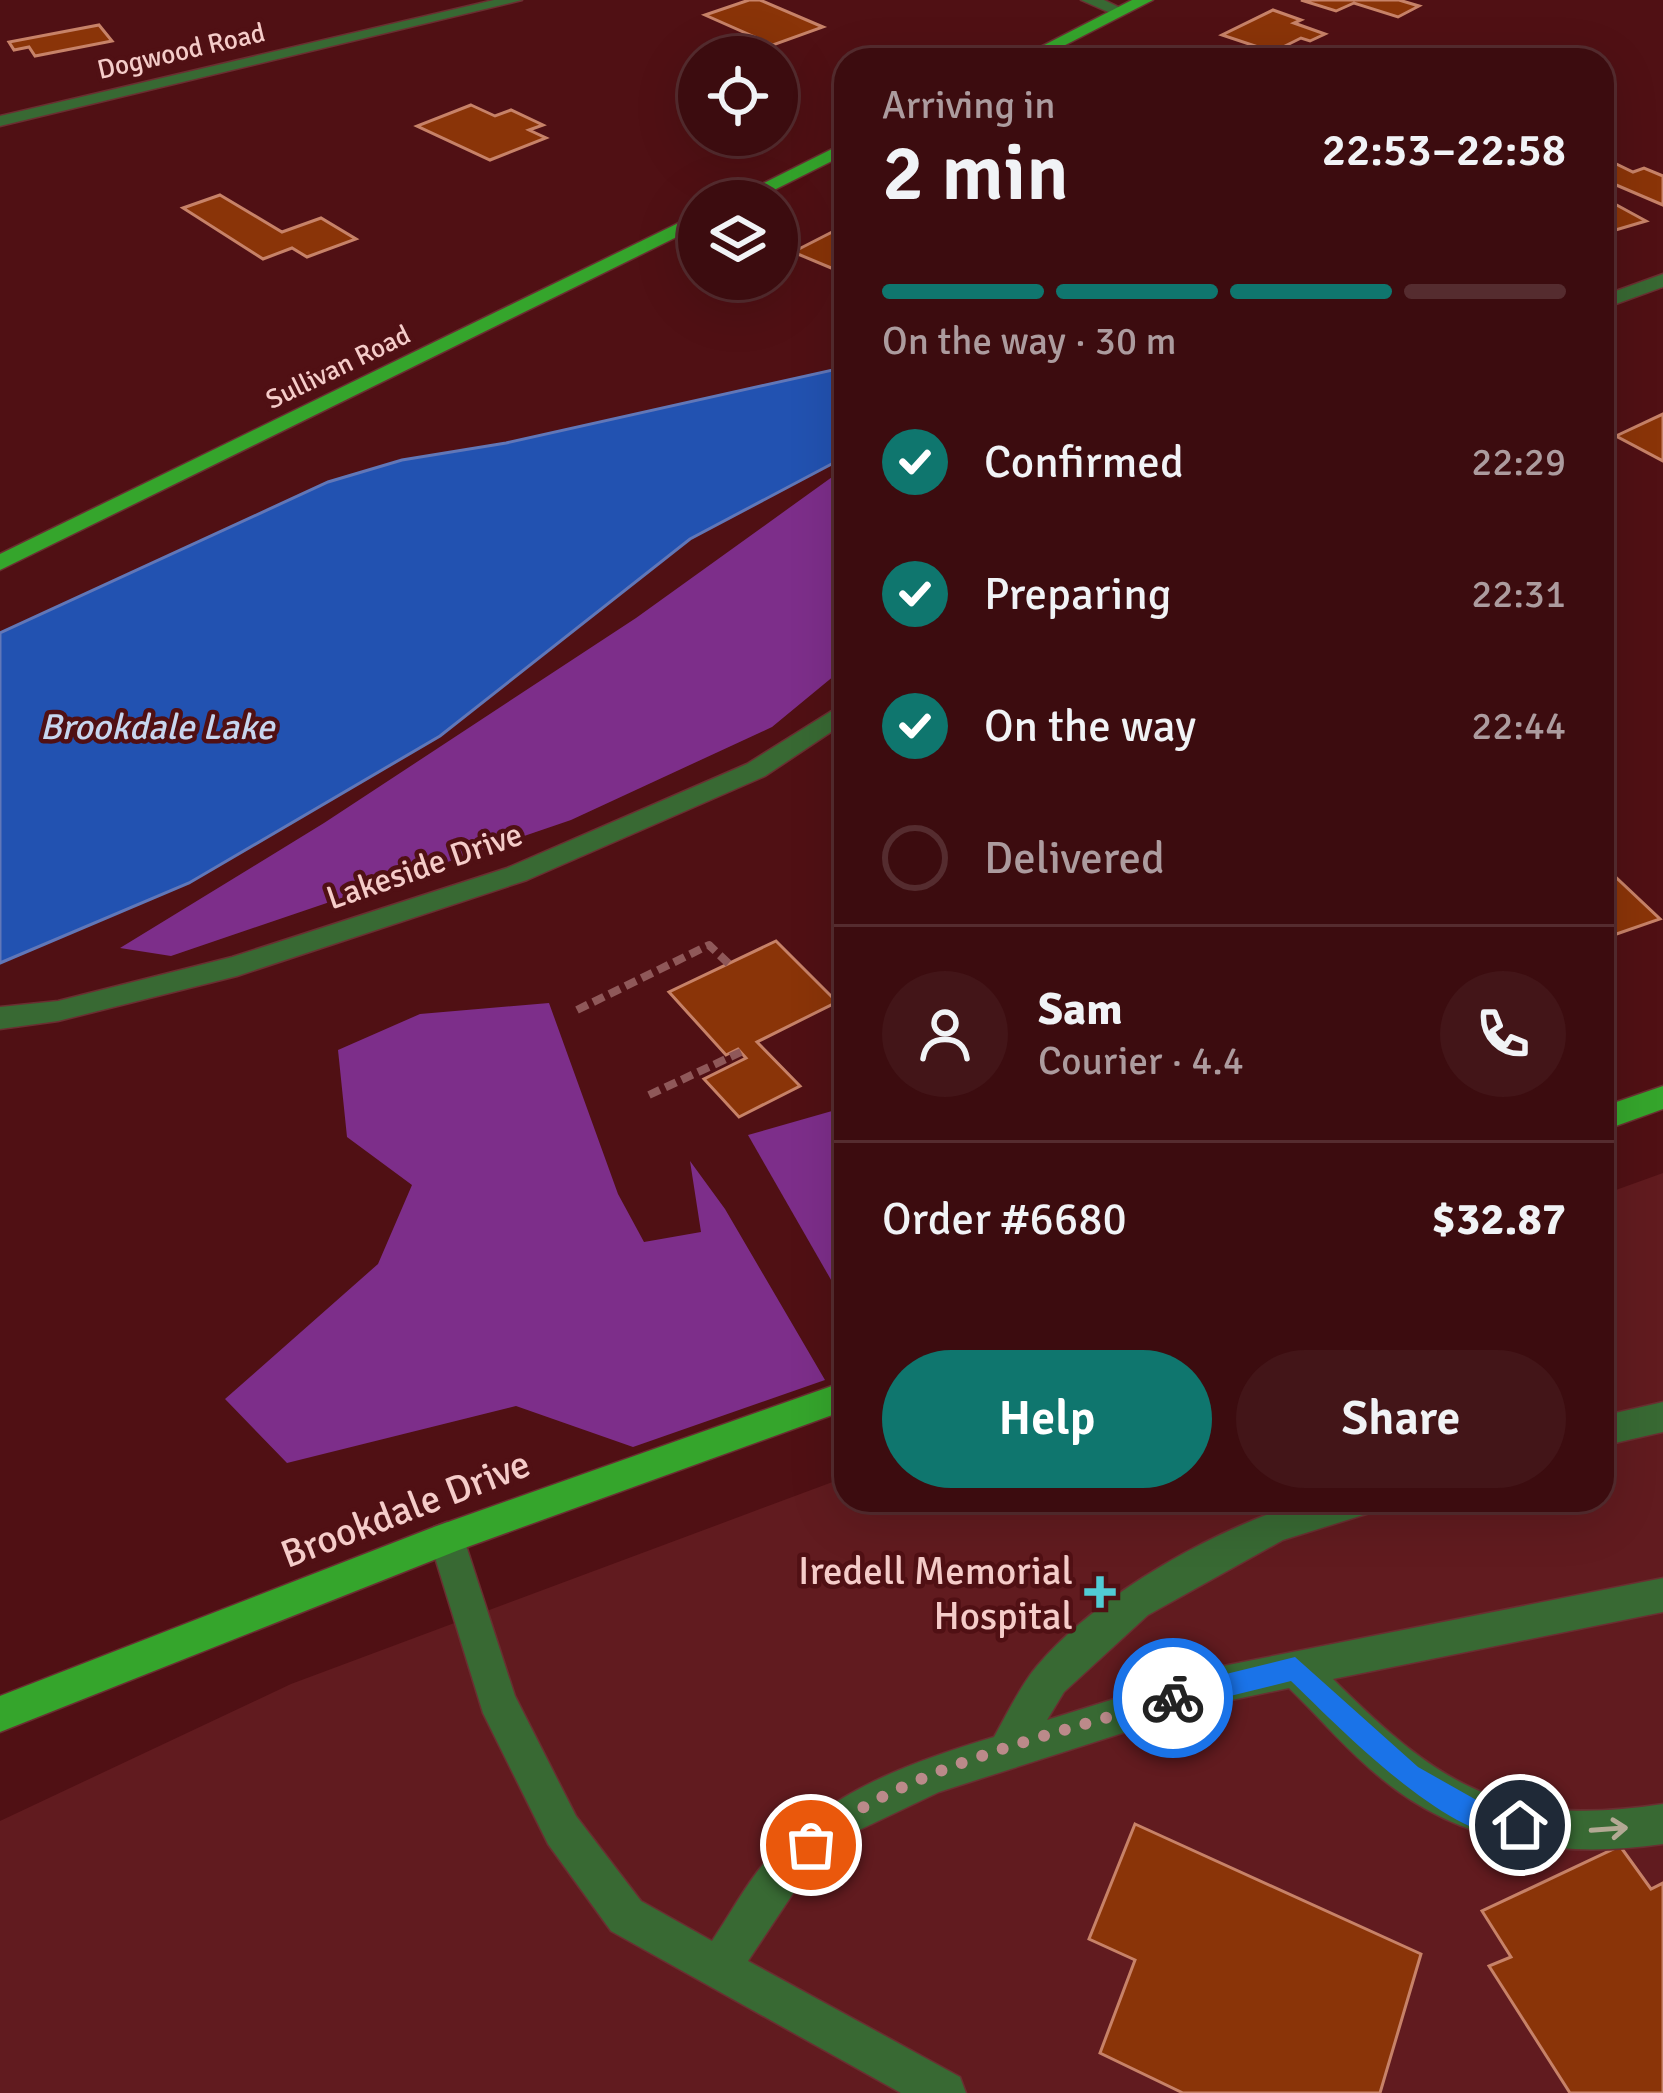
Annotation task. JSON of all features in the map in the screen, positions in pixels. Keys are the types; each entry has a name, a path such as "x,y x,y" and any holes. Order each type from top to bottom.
{"main road":[{"path":"1048,48 1144,0"},
{"path":"779,180 834,153"},
{"name":"Sullivan Road","path":"0,563 678,230"},
{"path":"1614,1115 1663,1097"},
{"name":"Brookdale Drive","path":"0,1714 447,1538 834,1399"}],"street":[{"name":"Dogwood Road","path":"0,121 514,0"},
{"path":"1089,0 1121,12"},
{"path":"1614,298 1663,280"},
{"name":"Lakeside Drive","path":"0,1018 58,1012 237,966 517,874 756,770 834,718"},
{"path":"1614,1429 1663,1417"},
{"path":"1007,1751 1050,1679 1135,1603 1273,1527 1324,1512"},
{"path":"447,1538 497,1700 562,1830 626,1916 944,2093"},
{"path":"719,1967 783,1872 839,1819 932,1775 1213,1686 1663,1595"},
{"path":"1295,1669 1408,1776 1483,1817 1557,1832 1663,1824"}],"path":[{"path":"577,1010 709,945 729,964"},
{"path":"649,1095 741,1052"}],"shaded area":[{"path":"834,476 834,676 772,727 571,820 171,956 120,948 324,823 636,618"},
{"path":"549,1003 618,1194 644,1242 701,1232 690,1161 725,1209 825,1380 633,1447 516,1406 287,1463 225,1399 378,1264 412,1185 347,1137 338,1050 420,1014"},
{"path":"834,1110 834,1285 748,1135"},
{"name":"Iredell Memorial Hospital","path":"1663,1173 1663,2093 0,2093 0,1821 291,1684 834,1481 834,1512 1614,1512 1614,1191"}],"water":[{"name":"Brookdale Lake","path":"834,370 834,463 690,539 440,736 189,883 0,963 0,633 328,482 402,460 506,443"}],"building":[{"path":"760,0 823,27 798,36 753,36 705,15"},
{"path":"1301,0 1399,0 1419,6 1398,17 1354,3 1336,11"},
{"path":"1273,10 1325,34 1281,48 1261,48 1222,35"},
{"path":"99,25 112,41 35,56 29,47 14,50 9,42"},
{"path":"471,105 495,116 511,110 543,125 529,130 546,138 490,160 417,126"},
{"path":"1614,163 1633,172 1644,168 1663,176 1663,205 1614,184"},
{"path":"220,195 282,232 321,218 356,239 307,257 292,248 263,259 183,208"},
{"path":"1614,204 1646,221 1614,230"},
{"path":"834,231 834,269 798,254 798,249"},
{"path":"1663,414 1663,461 1616,436"},
{"path":"1614,876 1660,919 1614,935"},
{"path":"776,941 834,1004 757,1042 800,1086 739,1117 704,1079 746,1058 738,1049 726,1055 669,992"},
{"path":"1135,1824 1421,1954 1380,2093 1183,2093 1100,2053 1135,1960 1089,1939"},
{"path":"1620,1846 1651,1889 1663,1883 1663,2093 1570,2093 1489,1966 1511,1957 1482,1911"}],"way so far":[{"path":"811,1845 839,1819 932,1775 1173,1698"}],"place":[{"name":"Iredell Memorial Hospital","path":"1100,1592"}],"route":[{"path":"1173,1698 1295,1669 1408,1776 1483,1817 1520,1825"}]}
